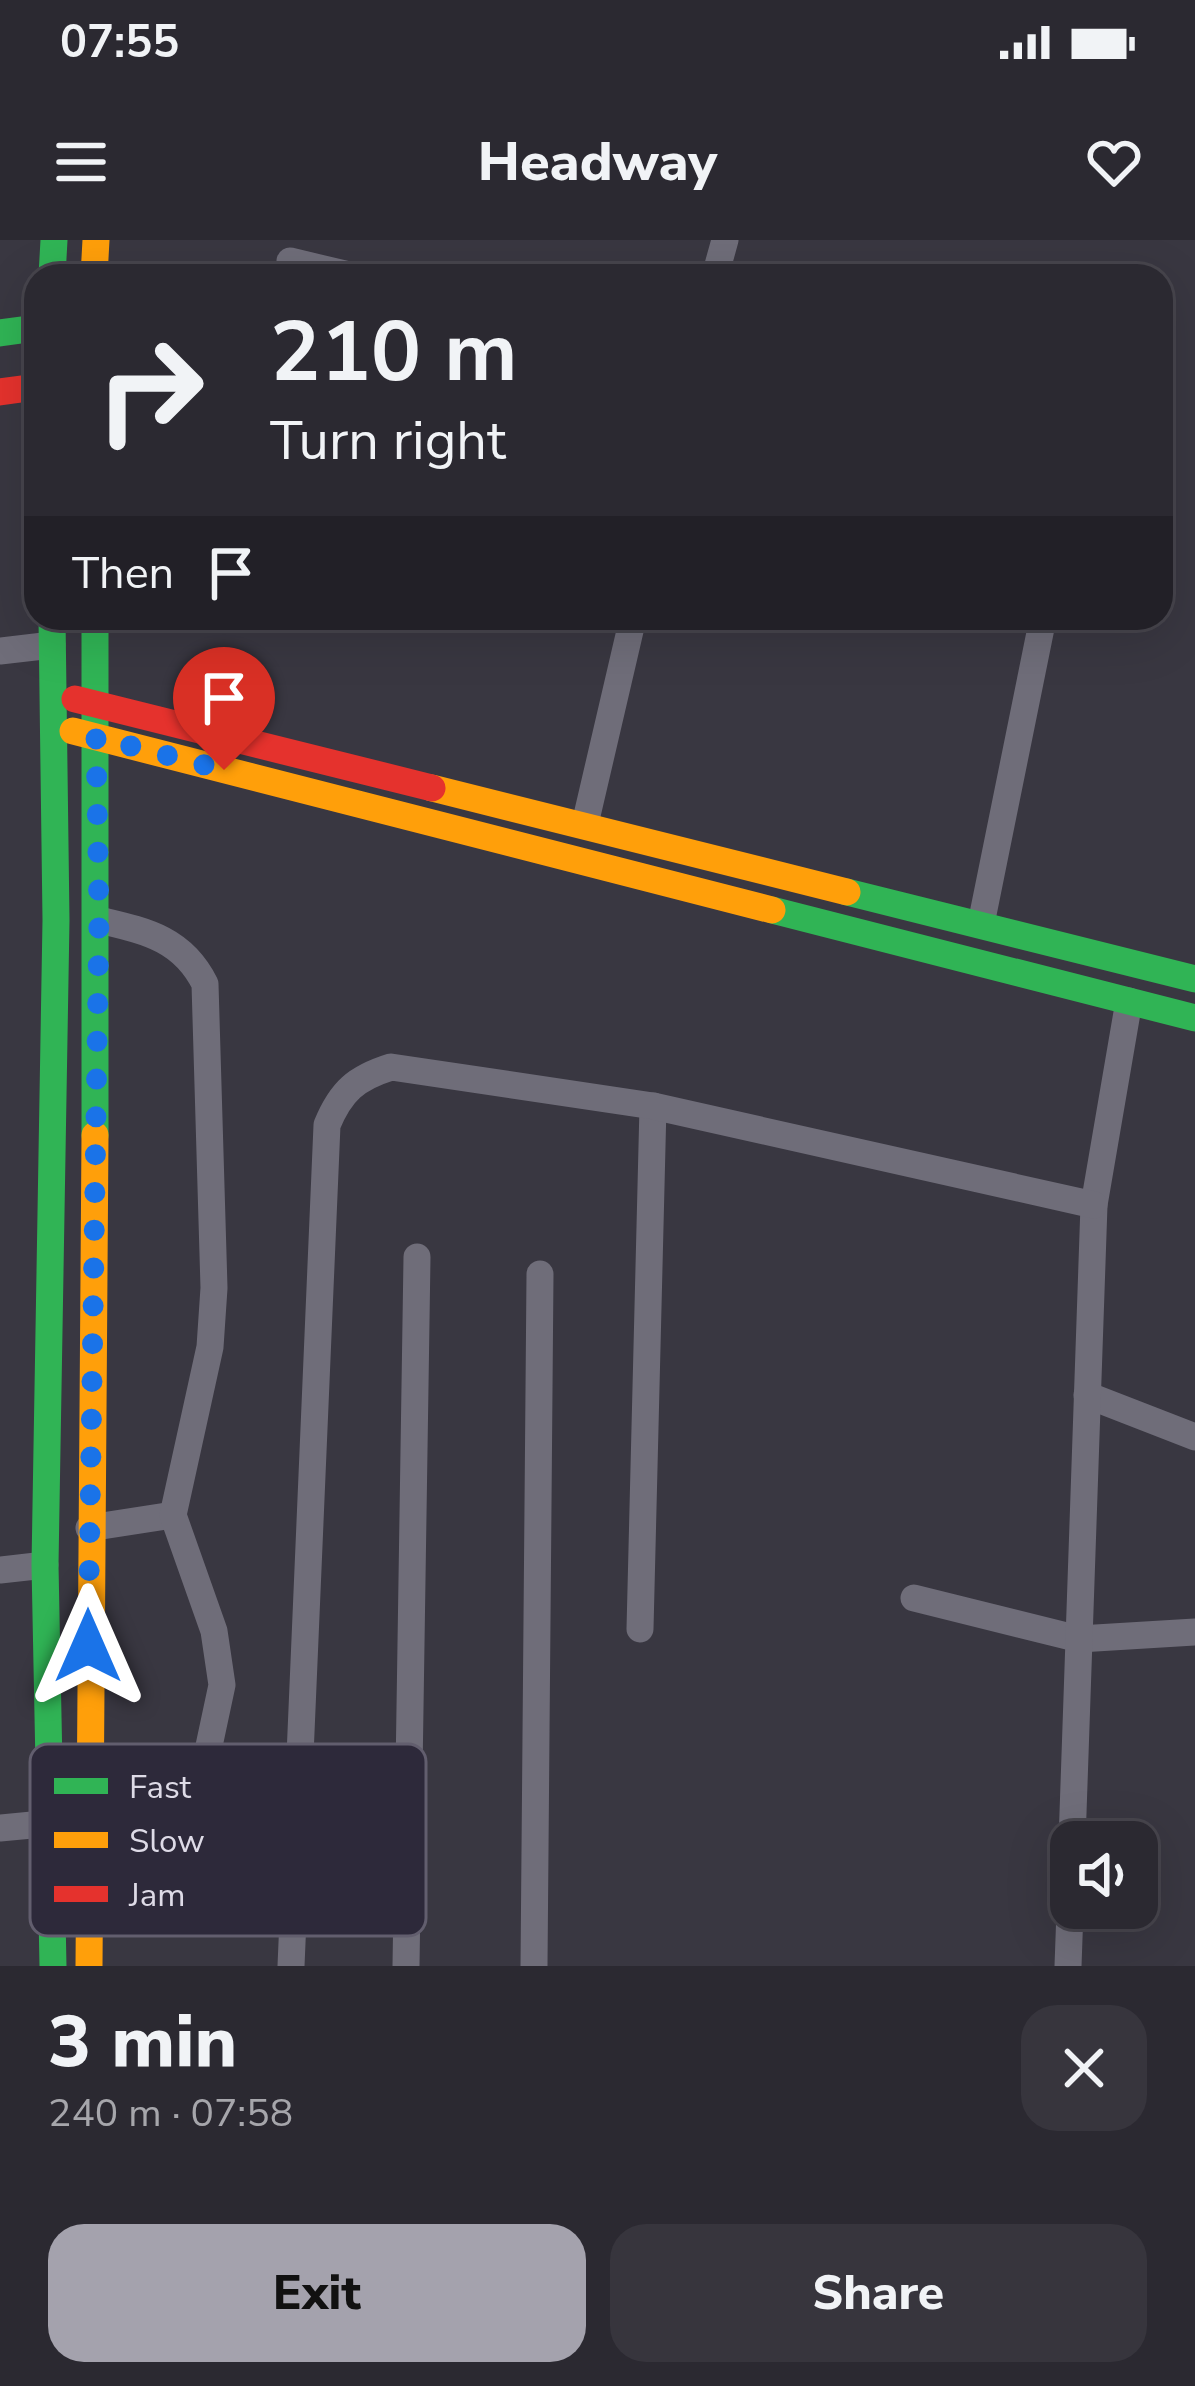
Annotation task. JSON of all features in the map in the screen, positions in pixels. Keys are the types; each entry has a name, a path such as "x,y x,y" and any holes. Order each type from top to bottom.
{"street":[{"path":"290,260 306,264"},
{"path":"90,1744 99,920 94,630"},
{"path":"585,824 630,630"},
{"path":"981,924 1041,630"},
{"path":"0,651 52,631 56,920 45,1565 51,1744"},
{"path":"52,693 1195,979"},
{"path":"54,726 1195,1018"},
{"path":"99,920 164,936 194,962 209,1008 214,1288 210,1347 173,1515 214,1631 222,1684 209,1744"},
{"path":"1073,1821 1094,1204 1129,1001"},
{"path":"301,1744 328,1125 339,1096 363,1076 391,1067 653,1106 1094,1204"},
{"path":"640,1629 653,1106"},
{"path":"409,1744 417,1257"},
{"path":"534,1966 540,1274"},
{"path":"1087,1395 1195,1437"},
{"path":"89,1528 173,1515"},
{"path":"0,1570 45,1565"},
{"path":"914,1598 1079,1639 1195,1632"},
{"path":"0,1828 30,1825"},
{"path":"1068,1966 1069,1929"},
{"path":"89,1936 89,1966"},
{"path":"291,1966 292,1936"},
{"path":"406,1936 406,1966"}],"traffic: fast":[{"path":"53,264 54,240"},
{"path":"0,333 24,330"},
{"path":"49,1744 45,1565 56,920 52,630"},
{"path":"95,630 95,1135"},
{"path":"847,892 1195,979"},
{"path":"772,910 1195,1018"},
{"path":"52,1936 53,1966"}],"traffic: slow":[{"path":"95,264 96,240"},
{"path":"73,731 772,910"},
{"path":"432,788 847,892"},
{"path":"91,1744 95,1135"},
{"path":"89,1936 89,1966"}],"traffic: jam":[{"path":"0,392 24,389"},
{"path":"75,699 432,788"}],"route":[{"path":"88,1646 99,916 96,737 224,770"}]}
